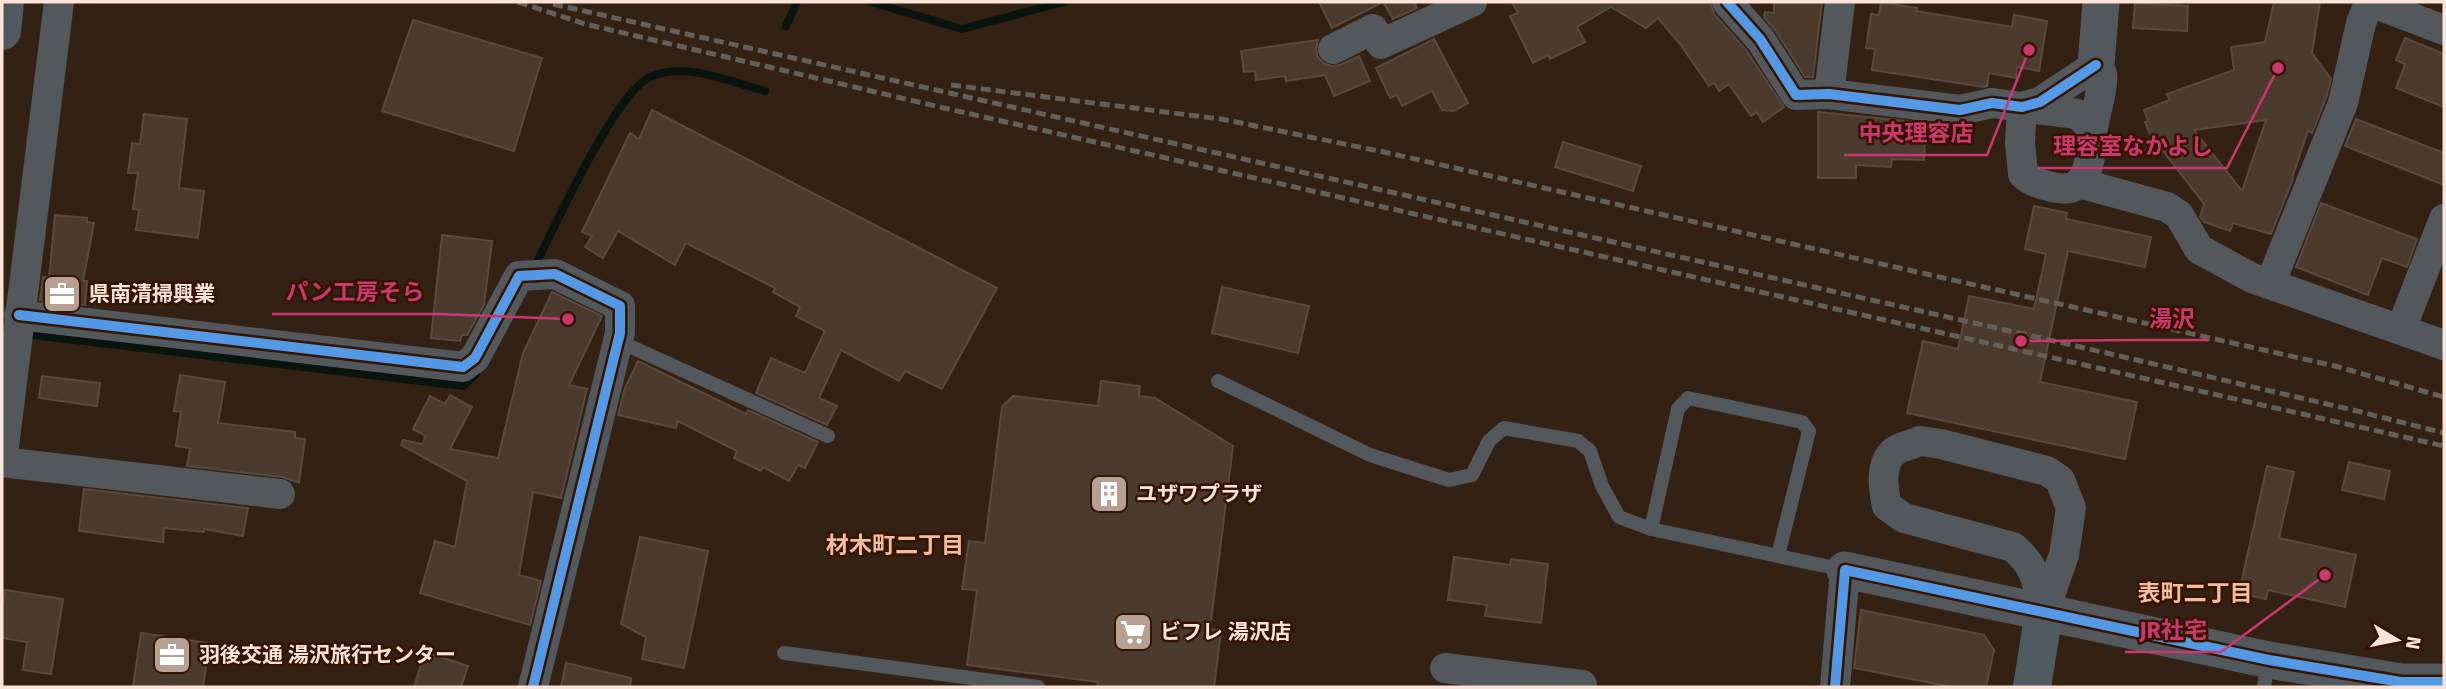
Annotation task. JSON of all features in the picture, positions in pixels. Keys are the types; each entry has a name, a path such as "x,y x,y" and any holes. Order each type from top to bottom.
{"main road":[{"path":"2,31 5,2"},
{"path":"2032,687 2044,612"}],"street":[{"path":"59,2 2,463 280,494"},
{"path":"1333,49 1373,29 1381,44 1441,8 1472,2"},
{"path":"1727,2 1760,39 1796,95 1829,94 1960,110 1992,103 2077,114 2086,122 2092,133"},
{"path":"1829,94 1840,2"},
{"path":"2022,107 2020,143 2023,174 2033,182 2072,189 2090,165 2092,133 2102,76 2096,65 2101,2"},
{"path":"2270,284 2343,103 2361,23 2369,3 2444,30"},
{"path":"2022,107 2040,102 2096,65"},
{"path":"2079,183 2167,207 2179,215 2199,249 2252,278 2444,345"},
{"path":"2401,329 2444,219"},
{"path":"19,315 463,367 475,358 519,276 555,274 620,306 618,341 533,687"},
{"path":"1920,441 1941,444 2047,471 2060,480 2071,508 2064,555 2044,612 2036,577 2028,559 2014,547 1904,518 1887,506 1882,484 1887,463 1895,450 1920,441"},
{"path":"1835,687 1846,570 2044,612 2266,674 2444,682"},
{"path":"1445,668 1583,685 1582,687"}],"lane":[{"path":"618,341 828,436"},
{"path":"1218,381 1370,455 1449,480 1472,475 1489,441 1504,428 1578,442 1590,451 1602,486 1619,517 1651,529 1846,570"},
{"path":"1651,529 1678,409 1688,398 1789,419 1802,422 1809,431 1777,556"},
{"path":"783,653 1038,687"}],"building":[{"path":"1319,2 1383,2 1332,28"},
{"path":"1383,2 1414,2 1417,8 1393,19"},
{"path":"1512,2 1710,2 1714,14 1746,50 1784,107 1763,122 1757,112 1751,116 1729,84 1719,91 1714,83 1709,86 1658,18 1646,28 1611,7 1577,27 1585,42 1550,59 1548,55 1533,63 1510,16 1518,13"},
{"path":"1774,2 1822,2 1813,77 1805,77 1764,17 1765,12 1774,13"},
{"path":"1881,2 1917,8 1916,11 2012,27 2014,15 2047,21 2039,71 2017,67 2016,78 1989,73 1987,86 1984,87 1872,70 1875,49 1866,48 1871,14 1879,15"},
{"path":"2274,2 2320,2 2312,53 2331,79 2312,133 2308,131 2293,179 2271,234 2233,223 2230,231 2204,222 2200,217 2204,204 2163,151 2158,153 2145,122 2148,121 2144,110 2170,100 2167,94 2234,70 2231,47 2265,42","holes":["2266,120 2242,191 2194,130"]},
{"path":"2135,3 2188,6 2187,31 2133,28"},
{"path":"413,20 542,58 514,151 382,111"},
{"path":"2405,38 2444,54 2444,107 2396,88 2405,64 2396,60"},
{"path":"1434,39 1468,103 1454,111 1442,110 1432,91 1402,106 1397,95 1390,98 1376,68"},
{"path":"1318,40 1317,56 1323,63 1340,65 1359,56 1370,81 1334,96 1325,75 1286,81 1285,76 1256,80 1255,71 1244,72 1241,51"},
{"path":"652,110 997,288 942,389 905,371 899,381 841,350 819,398 837,406 827,425 756,393 771,358 805,373 825,331 796,316 800,307 773,292 775,288 686,243 675,265 618,231 603,258 585,247 592,236 582,232 630,133 639,139"},
{"path":"1818,112 1926,123 1924,160 1892,159 1891,167 1856,165 1856,178 1818,178"},
{"path":"144,114 187,119 179,188 204,191 198,238 136,230 139,210 133,209 138,173 128,173 132,143 140,144"},
{"path":"2356,119 2444,153 2444,185 2345,146"},
{"path":"1563,142 1641,166 1633,191 1555,167"},
{"path":"2321,203 2417,239 2407,267 2382,258 2368,295 2296,267"},
{"path":"2034,206 2067,213 2066,219 2151,237 2145,267 2068,251 2040,382 2137,402 2125,459 1907,413 1923,341 1958,349 1969,296 2034,309 2046,254 2025,249"},
{"path":"55,215 87,218 87,222 94,223 83,281 87,281 85,305 40,300 43,277 49,278"},
{"path":"442,235 492,241 484,305 467,335 462,335 460,341 431,338"},
{"path":"1222,287 1309,306 1298,353 1212,333"},
{"path":"552,292 602,316 569,385 587,389 561,498 533,492 519,575 541,581 530,625 420,593 435,541 455,547 467,481 401,445 403,440 422,444 426,436 413,429 430,396 445,404 450,395 472,407 450,449 498,458 523,353"},
{"path":"638,361 746,414 748,410 818,442 805,468 798,465 789,481 763,467 761,471 734,458 737,451 678,421 676,428 618,415 625,388"},
{"path":"180,375 225,382 218,423 295,432 295,438 305,439 299,483 282,477 187,466 190,448 176,446 181,412 174,411"},
{"path":"42,376 100,383 97,406 39,398"},
{"name":"ユザワプラザ","path":"1101,381 1140,386 1139,396 1155,398 1233,446 1210,629 1221,631 1214,687 1097,687 1098,682 967,665 977,590 962,589 969,541 985,543 1002,407 1013,396 1098,406"},
{"path":"2349,462 2390,471 2384,499 2342,490"},
{"path":"2267,466 2294,472 2279,538 2356,555 2345,607 2268,590 2266,599 2239,593"},
{"path":"84,489 248,508 243,536 204,529 204,532 164,528 163,542 79,531"},
{"path":"640,537 708,551 684,668 642,659 646,637 621,624"},
{"path":"1454,557 1510,565 1511,559 1548,564 1541,623 1485,616 1487,605 1448,600"},
{"path":"5,590 63,599 51,674 23,670 27,642 2,638"},
{"path":"1861,610 1984,635 1994,650 1986,687 1952,687 1854,668"},
{"name":"羽後交通 湯沢旅行センター","path":"141,633 209,643 203,687 133,687"},
{"path":"425,652 468,666 461,687 414,687"},
{"path":"566,663 631,678 630,687 561,687"}],"waterway":[{"path":"786,26 797,2"},
{"path":"871,2 962,29 1064,2"},
{"path":"534,268 603,134 636,88 650,77 678,71 693,72 765,91"},
{"path":"24,334 463,386 476,374"}],"railway":[{"path":"518,2 585,24 944,108 2444,446"},
{"path":"553,4 2072,345 2444,433"},
{"path":"951,85 1221,119 1384,152 2335,366 2444,397"}],"cycle path":[{"path":"1727,2 1760,39 1796,95 1829,94 1960,110 1992,103 2022,107 2040,102 2096,65"},
{"path":"19,315 463,367 475,358 519,276 555,274 620,306 620,333 533,687"},
{"path":"1835,687 1845,570 2269,660 2401,682 2444,682"}],"place":[{"name":"中央理容店","path":"2029,50"},
{"name":"理容室なかよし","path":"2278,68"},
{"name":"県南清掃興業","path":"62,294"},
{"name":"パン工房そら","path":"568,319"},
{"name":"湯沢","path":"2021,341"},
{"name":"ユザワプラザ","path":"1109,494"},
{"name":"JR社宅","path":"2325,575"},
{"name":"ビフレ 湯沢店","path":"1133,632"},
{"name":"羽後交通 湯沢旅行センター","path":"172,655"}],"district":[{"name":"材木町二丁目","path":"895,545"},
{"name":"表町二丁目","path":"2195,593"}]}
